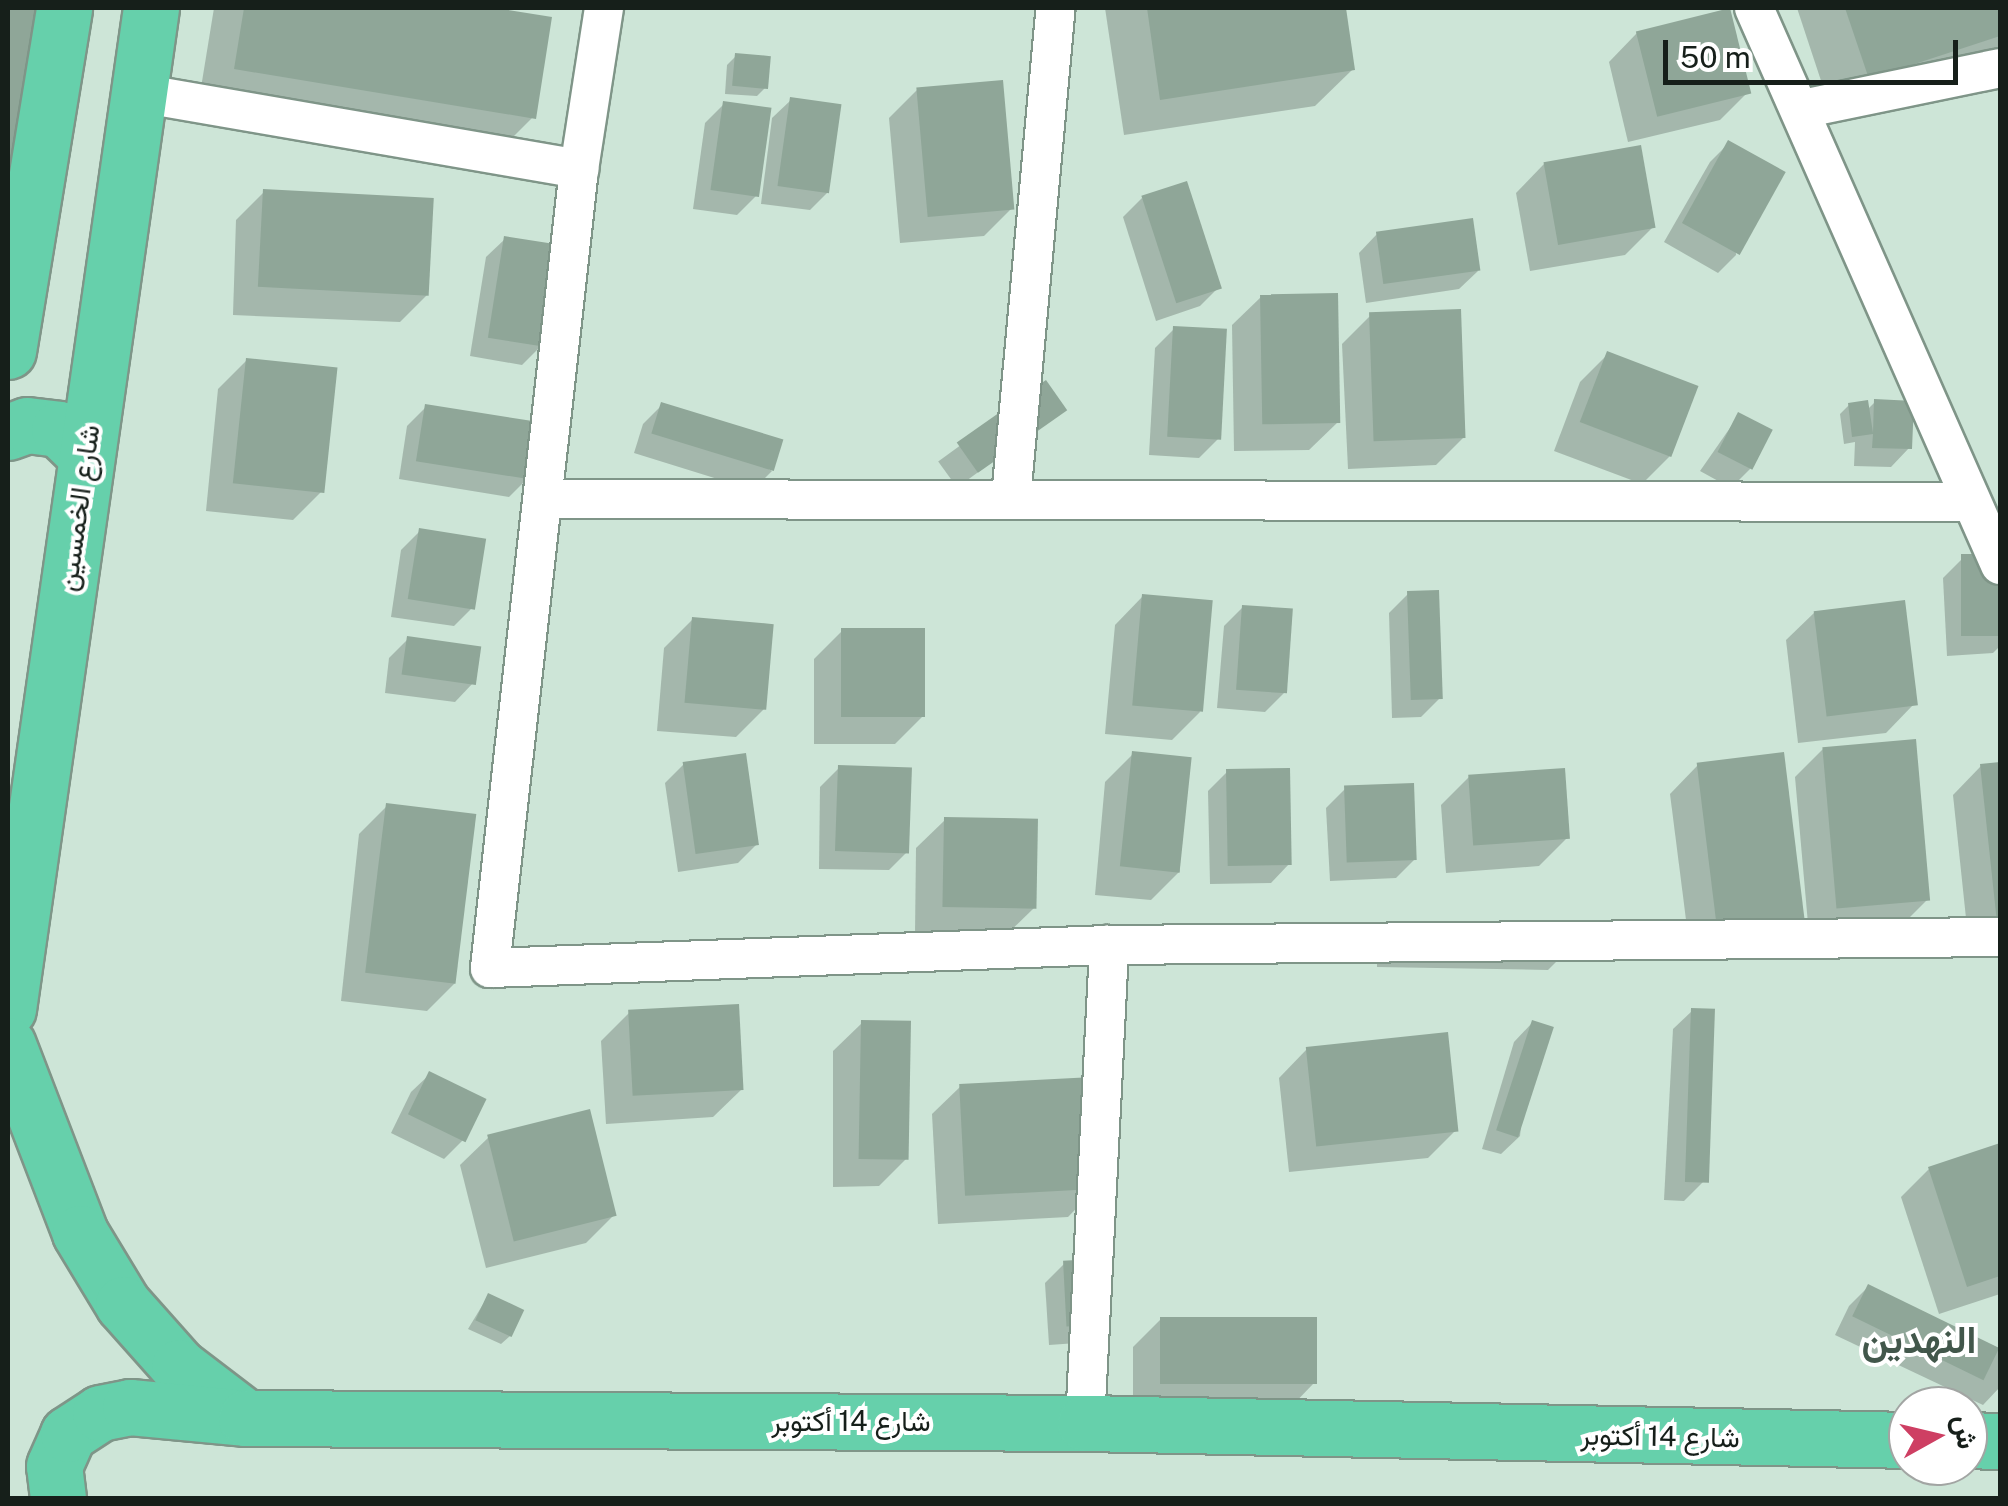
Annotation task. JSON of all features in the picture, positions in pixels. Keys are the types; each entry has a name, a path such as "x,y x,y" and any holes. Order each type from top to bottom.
{"main road":[{"path":"8,351 64,8"},
{"name":"شارع الخمسين","path":"8,1009 109,272 151,8"},
{"path":"24,256 48,276 78,280 109,272"},
{"path":"8,432 27,425 59,429 86,455"},
{"path":"8,1045 80,1232 123,1304 179,1367 246,1418"},
{"name":"شارع 14 أكتوبر","path":"58,1498 54,1466 68,1434 100,1413 130,1407 246,1418 1085,1423 1888,1440"}],"street":[{"path":"604,8 579,169 490,968 1109,944 2000,937"},
{"path":"1010,498 1056,8"},
{"path":"1754,8 1802,109 1969,502 2000,565"},
{"path":"1802,109 2000,68"},
{"path":"139,93 579,169"},
{"path":"544,499 1969,502"},
{"path":"1085,1423 1109,944"}],"building":[{"path":"8,8 49,8 8,214"},
{"path":"244,8 495,8 552,17 536,119 234,69"},
{"path":"1147,8 1346,8 1355,70 1160,100"},
{"path":"1730,8 1751,93 1657,117 1636,31"},
{"path":"1845,8 2000,8 2000,36 1869,79"},
{"path":"735,53 771,56 768,89 732,86"},
{"path":"1003,80 1014,210 928,217 916,88"},
{"path":"790,97 841,104 829,193 777,186"},
{"path":"723,101 772,108 759,197 710,190"},
{"path":"1728,140 1786,172 1740,255 1682,223"},
{"path":"1641,145 1656,228 1558,245 1544,162"},
{"path":"1187,181 1222,288 1176,303 1141,196"},
{"path":"263,189 434,198 429,296 258,287"},
{"path":"1473,218 1480,270 1383,284 1376,232"},
{"path":"504,236 559,245 543,346 488,338"},
{"path":"1338,293 1340,423 1262,424 1260,294"},
{"path":"1461,309 1466,438 1374,441 1369,312"},
{"path":"1173,326 1227,329 1221,440 1167,437"},
{"path":"1607,351 1698,386 1671,457 1580,422"},
{"path":"246,358 337,368 324,493 233,483"},
{"path":"1046,380 1067,410 978,473 957,443"},
{"path":"1874,399 1914,401 1912,449 1872,448 1873,434 1852,437 1848,403 1868,400 1873,433"},
{"path":"661,402 783,439 774,471 651,434"},
{"path":"425,404 541,422 531,480 416,461"},
{"path":"1738,412 1773,430 1752,470 1718,452"},
{"path":"419,528 486,539 475,610 408,599"},
{"path":"1961,554 2000,554 2000,636 1961,636"},
{"path":"1439,590 1443,699 1411,700 1407,591"},
{"path":"1142,594 1213,600 1203,712 1132,706"},
{"path":"1905,600 1918,705 1827,716 1814,611"},
{"path":"1242,605 1293,609 1287,693 1236,690"},
{"path":"692,617 774,624 766,710 685,703"},
{"path":"841,628 925,628 925,717 841,717"},
{"path":"407,636 481,646 476,685 402,675"},
{"path":"1916,739 1930,900 1836,909 1822,747"},
{"path":"1132,751 1192,757 1180,873 1120,866"},
{"path":"1784,752 1805,922 1717,932 1697,763"},
{"path":"746,753 759,845 696,854 683,762"},
{"path":"2000,762 2000,931 1998,932 1980,764"},
{"path":"838,765 912,768 909,854 835,851"},
{"path":"1290,768 1292,865 1228,866 1226,769"},
{"path":"1565,768 1570,839 1473,846 1468,775"},
{"path":"1414,783 1417,860 1347,862 1344,785"},
{"path":"386,803 476,814 455,984 365,973"},
{"path":"944,817 1038,819 1036,909 942,907"},
{"path":"739,1004 744,1090 633,1096 628,1010"},
{"path":"1691,1008 1715,1009 1709,1183 1685,1182"},
{"path":"861,1020 911,1021 909,1160 859,1159"},
{"path":"1532,1020 1554,1027 1518,1137 1496,1130"},
{"path":"1448,1032 1458,1131 1316,1146 1306,1047"},
{"path":"429,1071 487,1099 465,1142 408,1114"},
{"path":"1093,1077 1099,1189 965,1196 959,1084"},
{"path":"590,1109 617,1216 514,1241 487,1135"},
{"path":"2000,1143 2000,1276 1967,1287 1928,1167"},
{"path":"1095,1259 1098,1325 1066,1327 1063,1261"},
{"path":"1868,1284 1999,1348 1983,1380 1852,1316"},
{"path":"488,1293 524,1310 512,1337 475,1320"},
{"path":"1160,1317 1317,1317 1317,1384 1160,1384"}],"district":[{"name":"النهدين","path":"1919,1340"}]}
